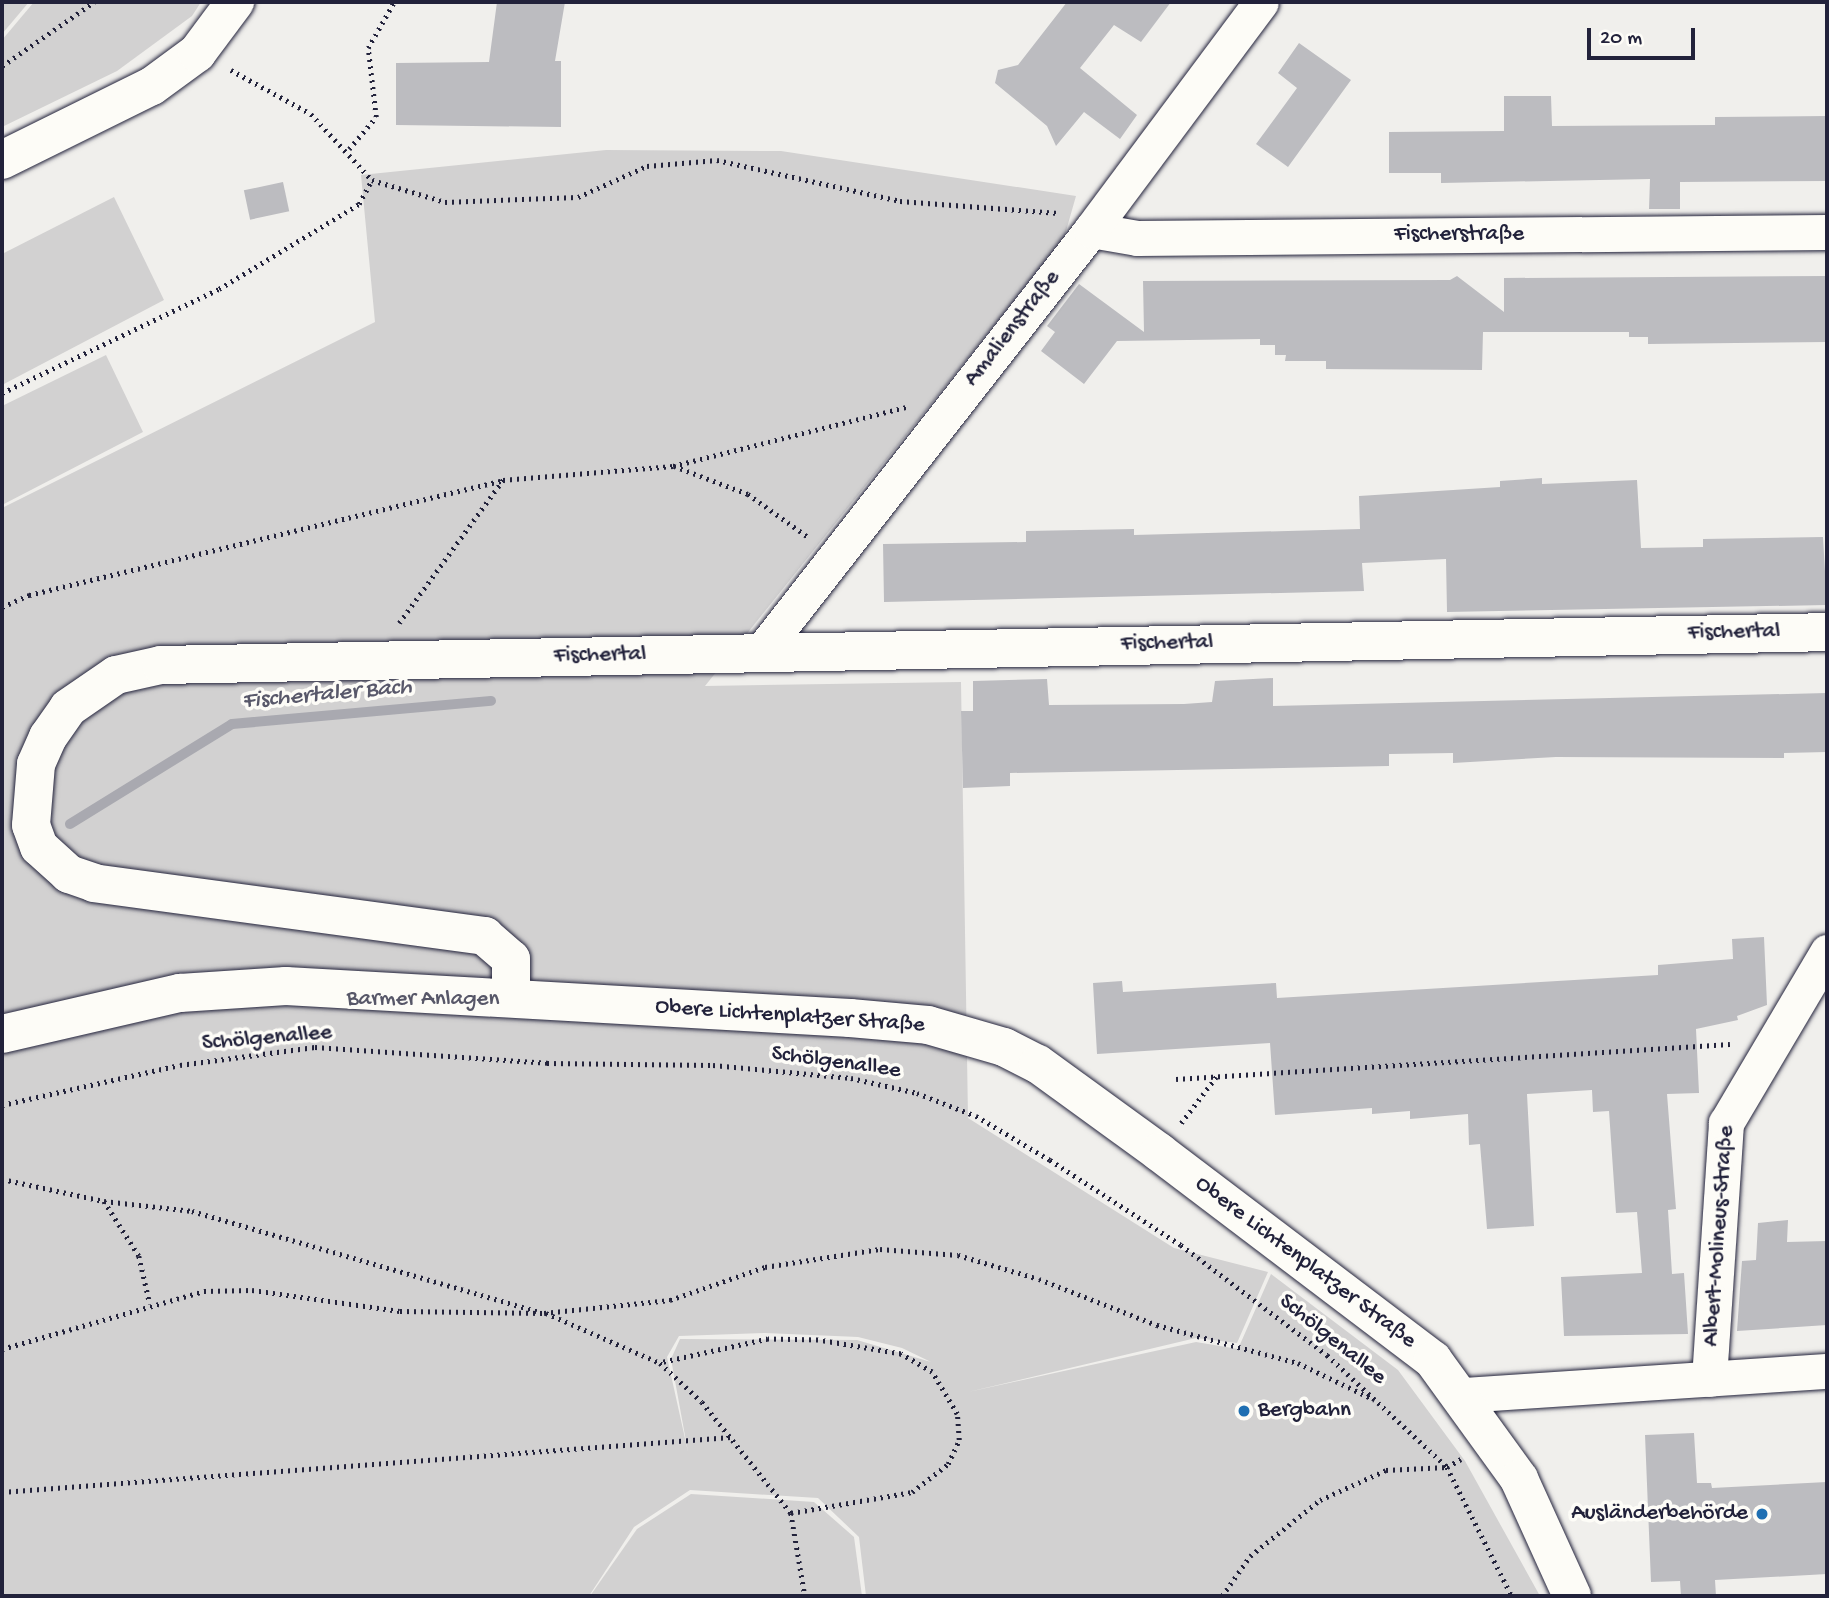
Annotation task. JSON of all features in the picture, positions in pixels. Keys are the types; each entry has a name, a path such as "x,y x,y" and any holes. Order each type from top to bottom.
{"street":[{"path":"2,160 152,86 197,53 235,2"},
{"name":"Amalienstraße","path":"761,652 1091,230 1261,2"},
{"name":"Fischerstraße","path":"1091,230 1137,238 1827,232"},
{"name":"Fischertal","path":"511,997 512,959 485,936 94,883 69,874 39,847 32,813 36,764 48,737 68,708 117,675 161,666 1827,632"},
{"name":"Albert-Molineus-Straße","path":"1709,1379 1726,1123 1771,1041 1827,952"},
{"name":"Obere Lichtenplatzer Straße","path":"2,1034 101,1008 206,991 286,986 511,997 928,1025 1004,1047 1038,1064 1159,1152 1433,1360 1463,1395 1519,1479 1572,1596"},
{"path":"1463,1395 1827,1371"}],"path":[{"path":"2,66 94,2"},
{"path":"349,149 376,117 368,48 394,2"},
{"path":"254,81 310,114 349,149 372,180 444,202 578,197 647,166 717,160 900,201 1062,214 1091,230"},
{"path":"2,393 219,289 359,204 372,180"},
{"path":"2,607 29,595 503,480 673,466 962,394"},
{"path":"673,466 748,494 835,555"},
{"path":"371,661 503,480"},
{"path":"1176,1079 1771,1041"},
{"name":"Schölgenallee","path":"2,1105 180,1065 315,1047 547,1063 713,1065 851,1078 917,1093 976,1116 1050,1160 1181,1245 1382,1404 1447,1467 1512,1596"},
{"path":"1159,1152 1217,1077"},
{"path":"2,1180 104,1201 192,1211 544,1313 660,1363 732,1437 791,1513 805,1596"},
{"path":"104,1201 139,1256 150,1304"},
{"path":"2,1349 150,1304 204,1291 252,1290 400,1311 544,1313 670,1300 765,1267 880,1249 958,1255 1157,1325 1298,1363 1382,1404"},
{"path":"660,1363 768,1339 818,1340 901,1354 932,1372 957,1414 959,1440 948,1464 931,1481 912,1492 791,1513"},
{"path":"2,1492 732,1437"},
{"path":"1223,1596 1250,1556 1320,1500 1386,1470 1447,1467 1454,1464"}],"green space":[{"path":"2,2 29,2 2,34"},
{"path":"34,2 201,2 192,16 117,71 2,127 2,40"},
{"name":"Barmer Anlagen","path":"606,150 781,151 1076,196 1064,238 705,686 961,682 968,1118 1174,1248 1268,1272 1237,1343 1196,1338 968,1392 1196,1342 1238,1349 1271,1274 1398,1370 1465,1461 1540,1596 866,1596 859,1537 818,1498 690,1490 634,1527 589,1596 2,1596 2,508 375,322 361,175","holes":["765,1333 858,1337 902,1348 931,1362 857,1340 680,1339 671,1359 688,1452 667,1357 679,1336"]},
{"path":"114,197 164,300 2,385 2,254"},
{"path":"106,355 143,432 2,505 2,406"},
{"path":"691,1494 814,1502 854,1537 862,1596 590,1596 637,1529"}],"building":[{"path":"497,2 565,2 555,61 561,61 561,127 396,125 396,63 489,62"},
{"path":"1067,2 1171,2 1141,42 1114,25 1080,68 1137,115 1120,139 1084,112 1056,146 1047,126 995,83 998,70 1018,65"},
{"path":"1299,43 1351,80 1288,167 1256,144 1297,88 1278,73"},
{"path":"1504,96 1551,96 1552,126 1715,125 1715,117 1827,116 1827,181 1680,182 1680,209 1649,209 1650,179 1441,183 1441,173 1389,173 1389,132 1504,131"},
{"path":"283,182 289,211 250,220 244,190"},
{"path":"1457,276 1504,312 1504,278 1827,276 1827,342 1648,344 1648,337 1629,337 1629,332 1483,332 1482,370 1326,369 1326,361 1285,361 1286,355 1275,355 1275,345 1260,345 1260,339 1117,341 1084,384 1041,351 1055,332 1047,326 1079,284 1144,332 1143,281 1450,280"},
{"path":"1542,478 1542,484 1637,480 1641,548 1703,547 1703,539 1823,537 1827,605 1447,612 1446,559 1362,563 1364,591 884,602 883,544 1026,542 1026,531 1134,529 1134,535 1360,529 1359,496 1500,487 1500,481"},
{"path":"1273,678 1273,706 1827,693 1827,752 1784,753 1784,758 1556,757 1453,763 1453,753 1389,754 1389,766 1010,773 1010,786 963,788 961,711 973,711 973,681 1047,679 1049,705 1184,704 1212,702 1215,681"},
{"path":"1764,937 1767,1005 1737,1016 1738,1020 1696,1029 1699,1093 1667,1094 1676,1209 1668,1210 1672,1274 1684,1273 1688,1334 1564,1336 1561,1277 1642,1273 1637,1212 1616,1213 1609,1111 1593,1112 1592,1090 1527,1094 1534,1226 1487,1229 1480,1144 1469,1145 1468,1114 1410,1119 1410,1111 1372,1114 1372,1108 1275,1115 1270,1043 1097,1054 1093,983 1122,981 1123,992 1276,983 1277,998 1658,975 1658,965 1733,959 1732,939"},
{"path":"1788,1220 1787,1242 1827,1241 1827,1325 1737,1331 1742,1261 1756,1260 1758,1223"},
{"path":"1694,1433 1697,1483 1711,1483 1712,1488 1827,1482 1827,1574 1715,1580 1716,1596 1681,1596 1680,1581 1651,1582 1645,1435"}],"waterway":[{"name":"Fischertaler Bach","path":"70,824 232,724 491,701"}],"place":[{"name":"Bergbahn","path":"1244,1411"},
{"name":"Ausländerbehörde","path":"1762,1514"}]}
